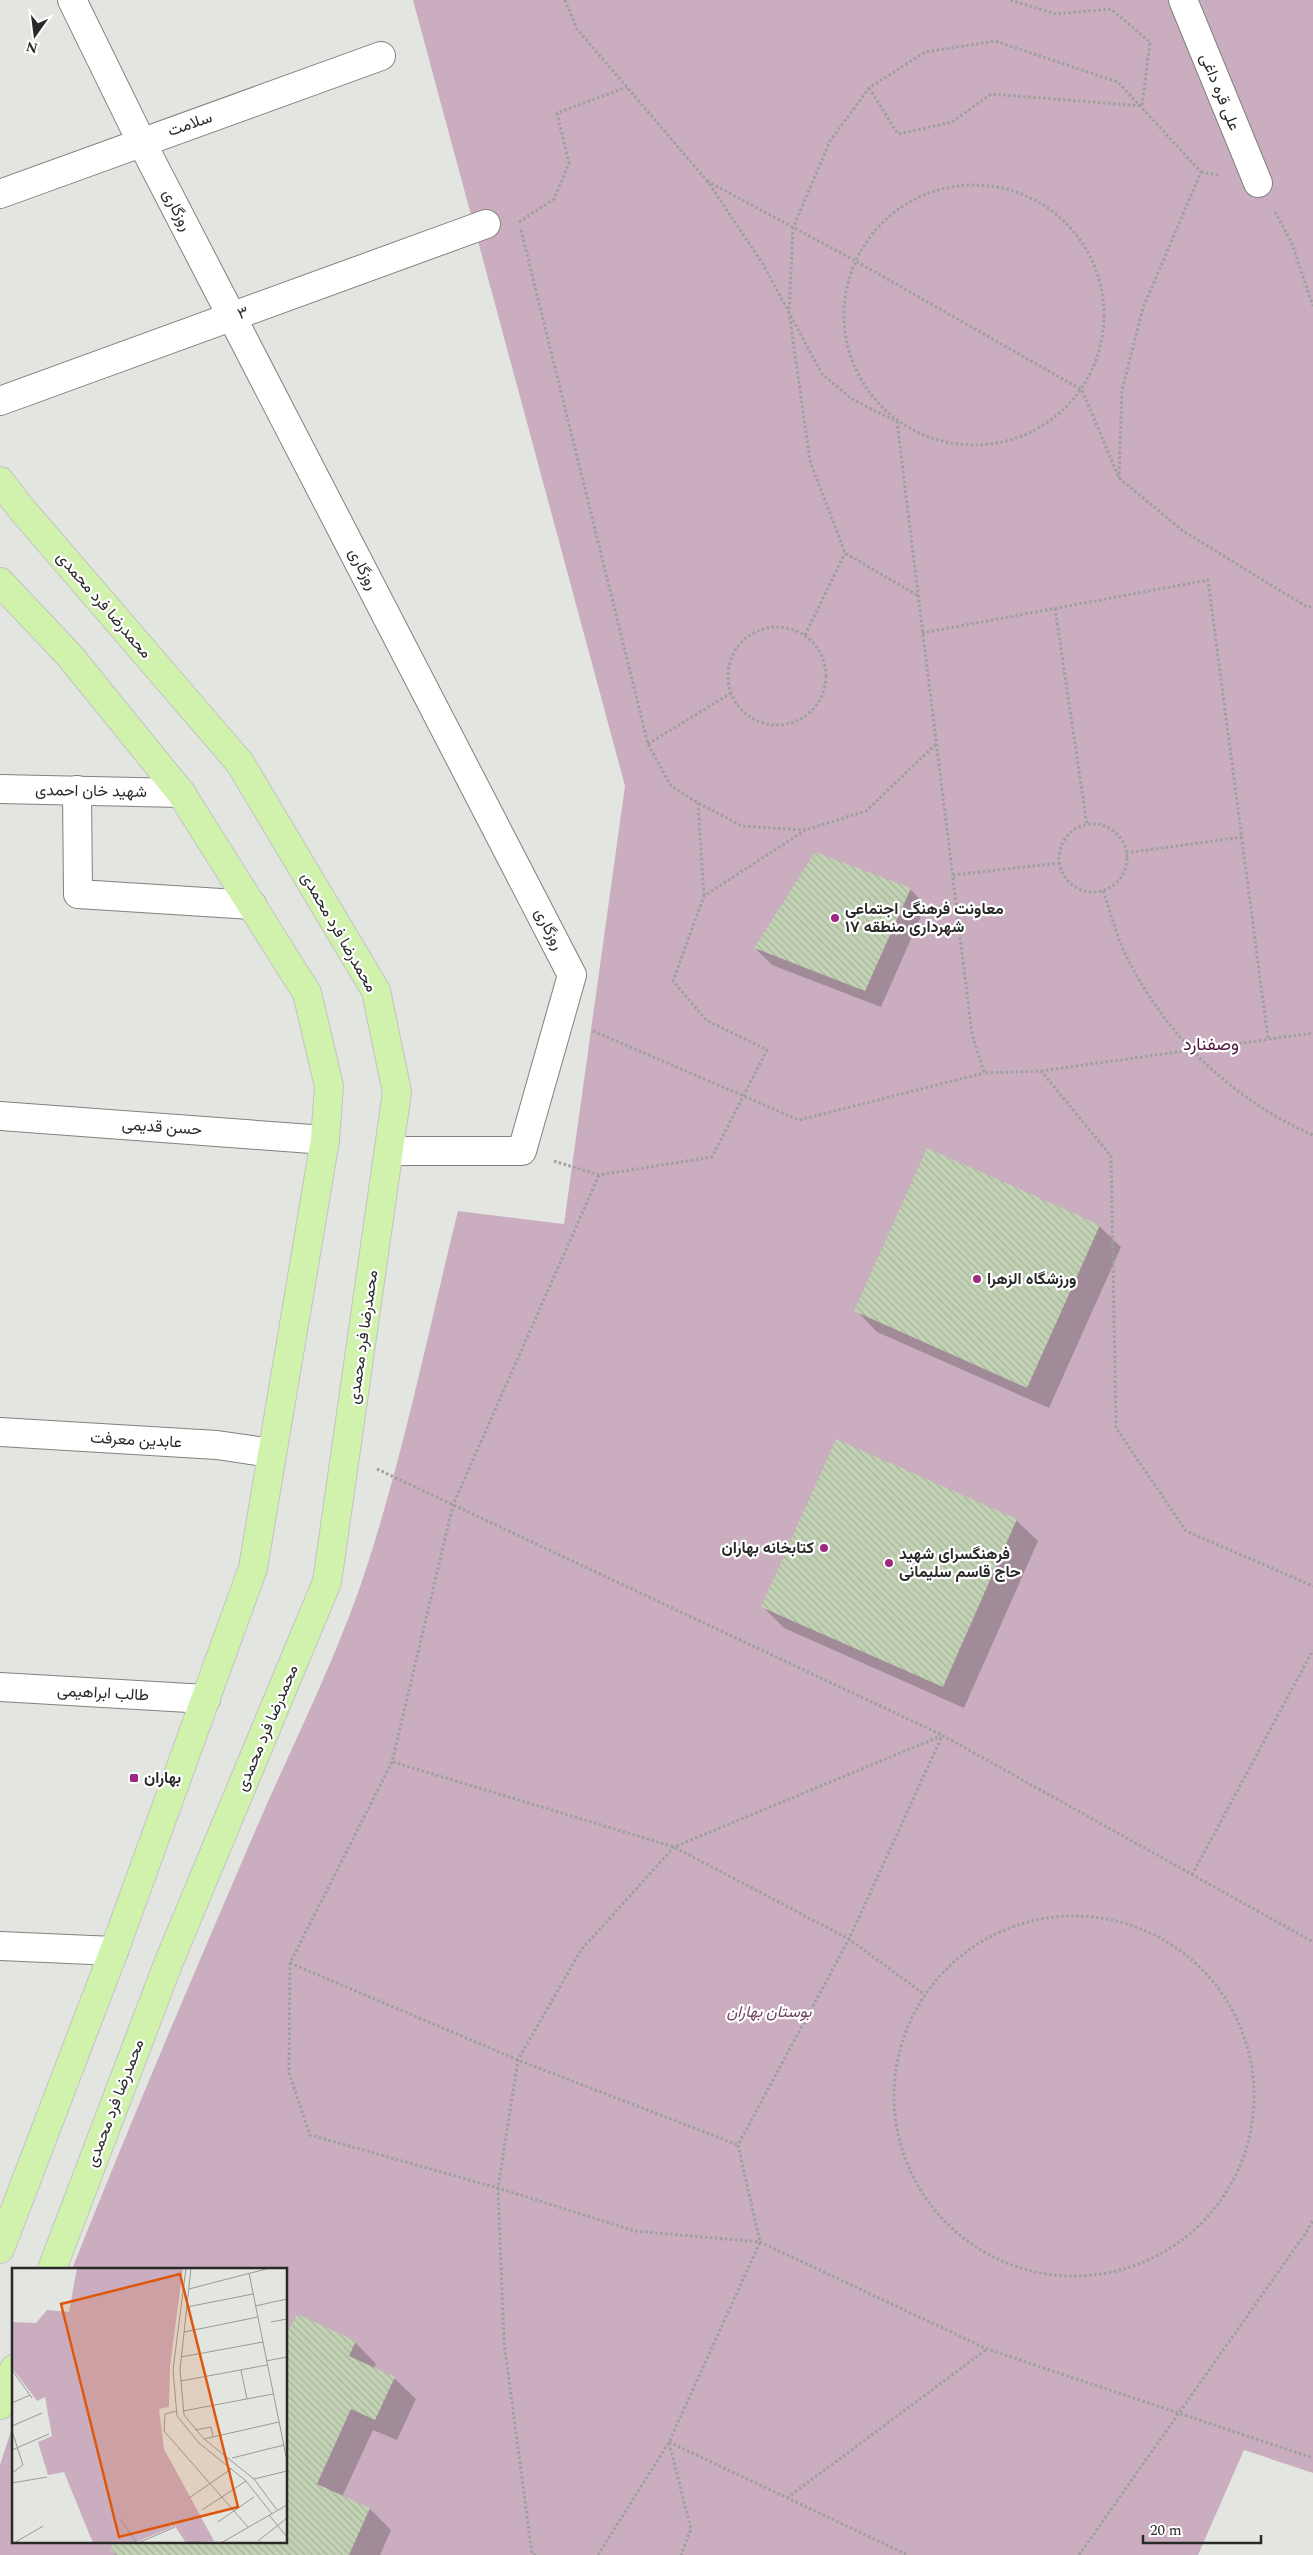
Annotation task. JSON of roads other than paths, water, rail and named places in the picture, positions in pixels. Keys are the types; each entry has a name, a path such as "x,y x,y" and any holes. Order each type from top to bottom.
{"main road":[{"name":"محمدرضا فرد محمدی","path":"0,481 19,506 240,763 376,991 397,1092 327,1582 168,1964 52,2268"},
{"path":"0,582 69,655 181,793 307,992 329,1086 325,1140 253,1568 114,1951 8,2203 0,2249"},
{"path":"0,2405 12,2374"}],"street":[{"name":"روزگاری","path":"72,0 141,141 572,975 522,1151 390,1151"},
{"name":"علی قره داغی","path":"1183,0 1258,183"},
{"name":"سلامت","path":"0,194 141,141 381,56"},
{"name":"۳","path":"0,401 486,224"},
{"name":"شهید خان احمدی","path":"0,789 181,793"},
{"path":"78,790 78,894 252,905"},
{"name":"حسن قدیمی","path":"0,1116 325,1140"},
{"name":"عابدین معرفت","path":"0,1432 217,1445 271,1454"},
{"name":"طالب ابراهیمی","path":"0,1687 206,1699"},
{"path":"0,1946 114,1951"}],"place":[{"name":"معاونت فرهنگی اجتماعی شهرداری منطقه ۱۷","path":"835,918"},
{"name":"ورزشگاه الزهرا","path":"977,1279"},
{"name":"کتابخانه بهاران","path":"824,1548"},
{"name":"فرهنگسرای شهید حاج قاسم سلیمانی","path":"889,1563"},
{"name":"بهاران","path":"134,1778"}],"district":[{"name":"وصفنارد","path":"1211,1044"}],"park label":[{"name":"بوستان بهاران","path":"769,2012"}]}
